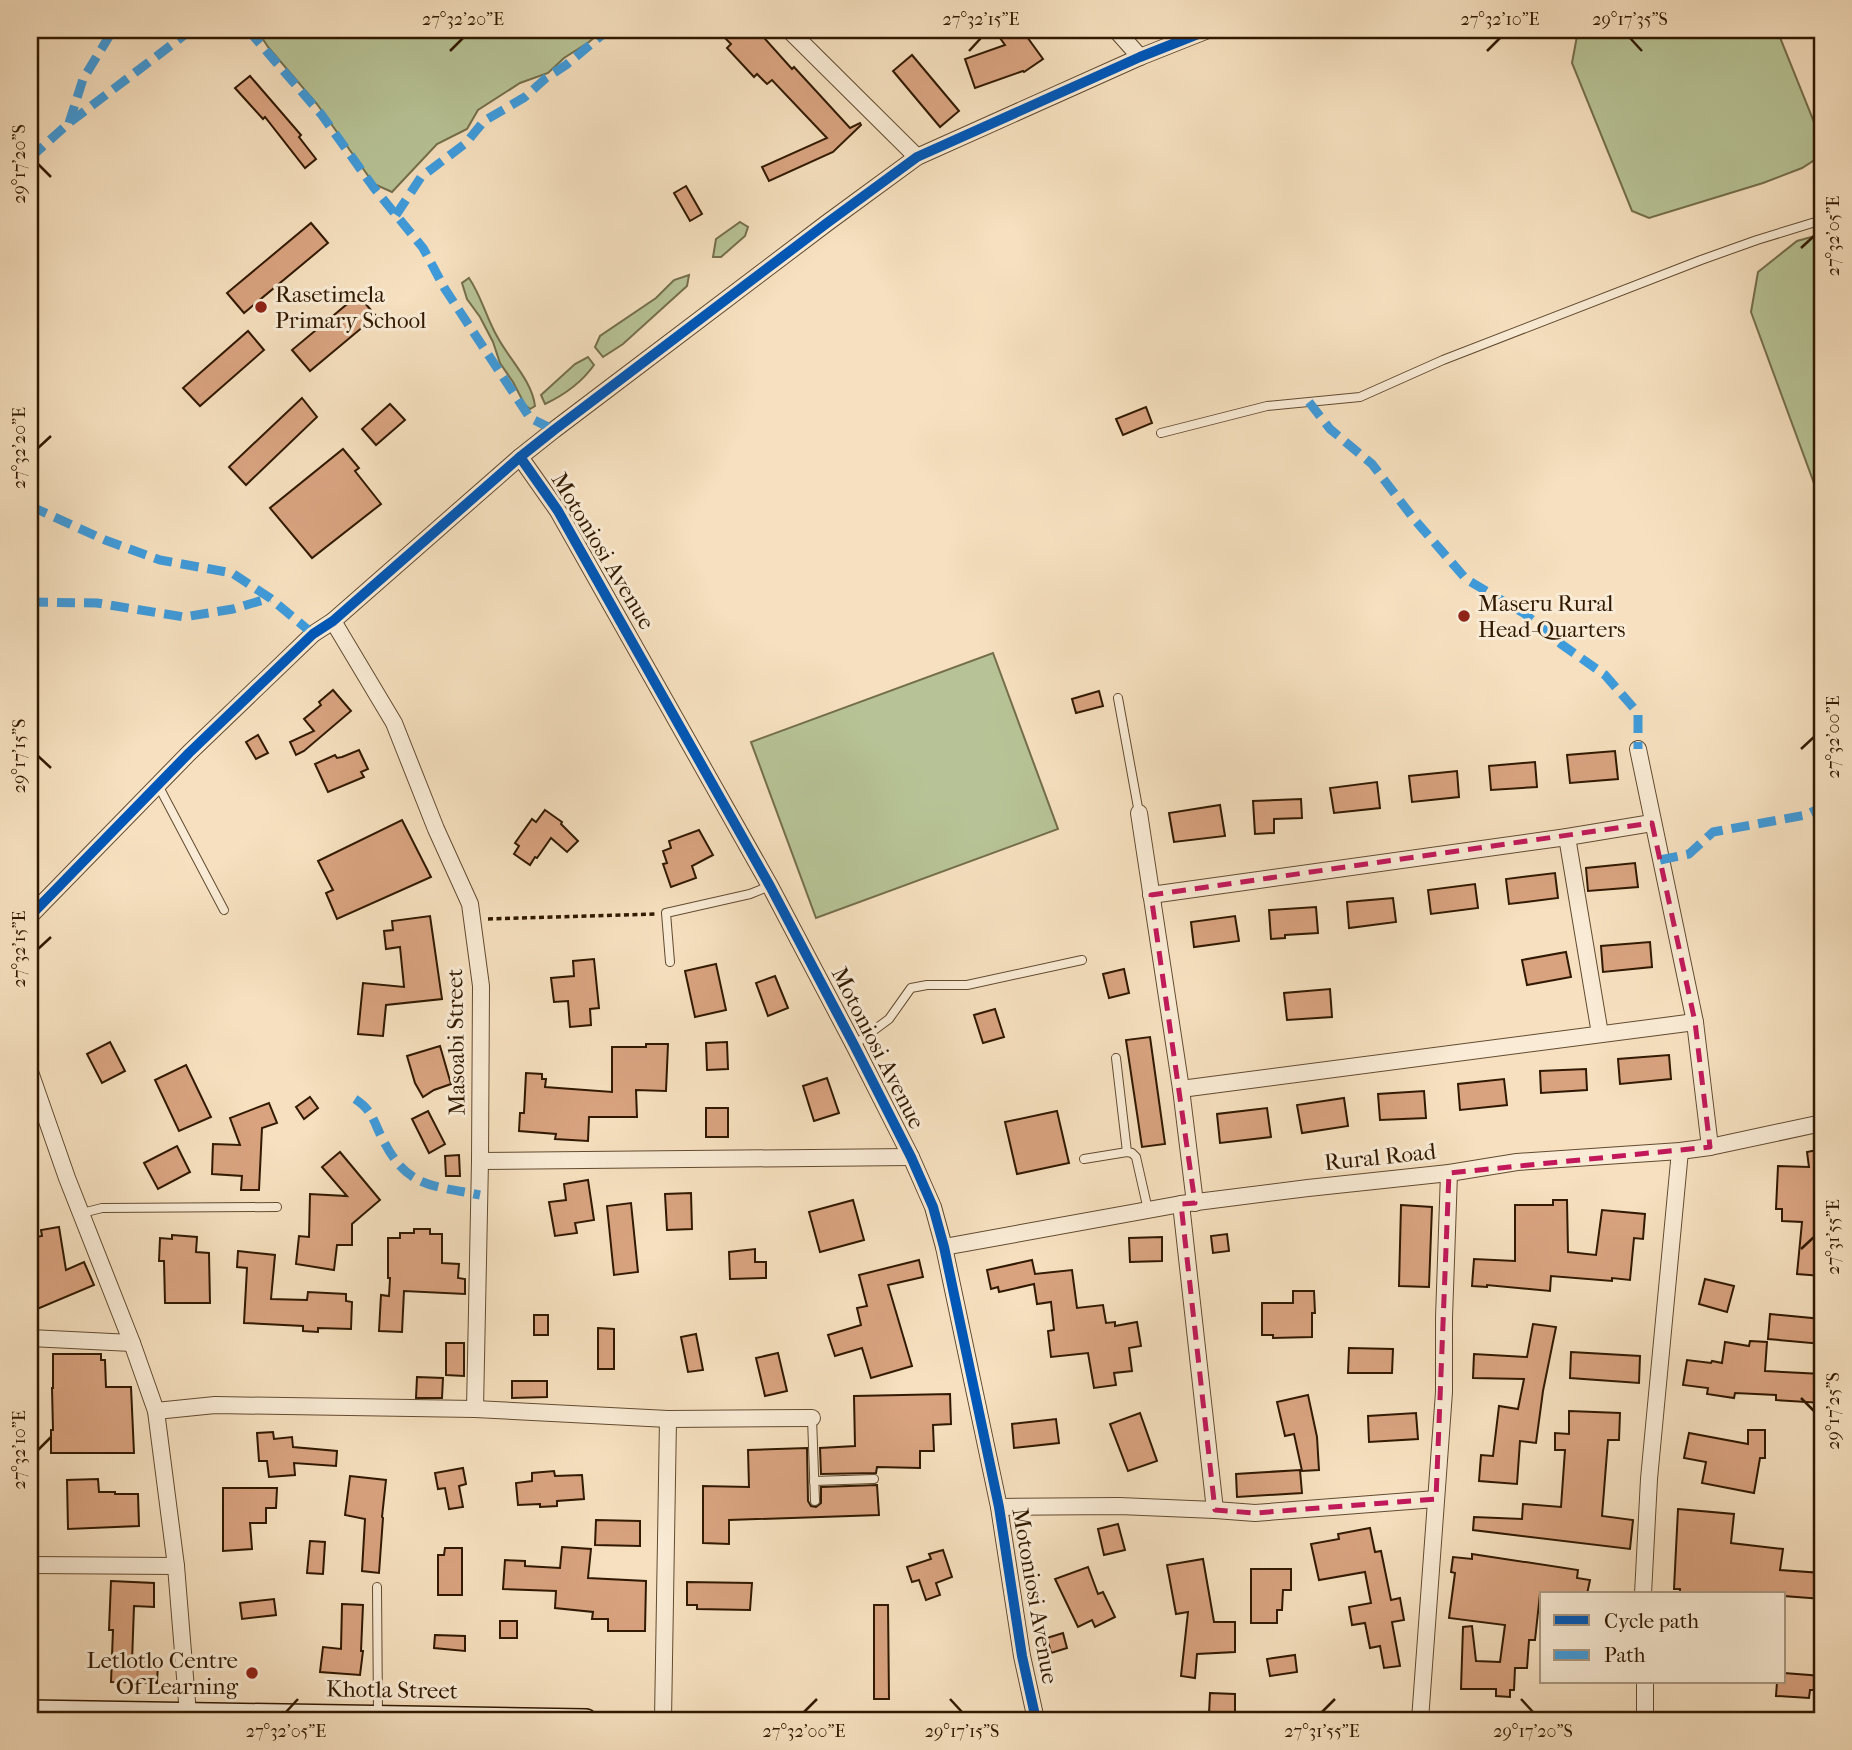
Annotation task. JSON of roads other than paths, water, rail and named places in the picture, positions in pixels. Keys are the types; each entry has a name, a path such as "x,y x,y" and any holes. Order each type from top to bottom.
{"street":[{"path":"789,30 917,157"},
{"path":"1116,30 1140,57"},
{"path":"30,916 158,785 313,635 334,621 520,457 827,223 917,157 1140,57 1208,30"},
{"name":"Motoniosi Avenue","path":"520,457 558,511 770,886 911,1157 933,1207 944,1247 999,1507 1022,1656 1036,1720"},
{"name":"Masoabi Street","path":"334,621 394,723 436,829 470,904 481,986 475,1409"},
{"path":"1638,749 1695,1022 1710,1147"},
{"path":"1139,813 1181,1089 1214,1510"},
{"path":"1151,895 1653,823"},
{"path":"1567,836 1600,1034"},
{"path":"1181,1089 1695,1022"},
{"path":"30,1072 33,1089 156,1411 176,1566 188,1714"},
{"name":"Rural Road","path":"944,1247 1188,1203 1449,1173 1517,1162 1680,1151 1822,1123"},
{"path":"1643,1592 1649,1479 1680,1151"},
{"path":"480,1161 911,1157"},
{"path":"1420,1720 1444,1391 1449,1173"},
{"path":"30,1338 132,1343"},
{"path":"156,1411 215,1405 475,1409 668,1419 812,1418"},
{"path":"663,1720 668,1419"},
{"path":"999,1507 1119,1506 1255,1513 1436,1499"},
{"path":"30,1564 176,1566"},
{"path":"1645,1684 1645,1720"},
{"name":"Khotla Street","path":"30,1711 96,1716 188,1714 586,1720"}],"lane":[{"path":"1161,433 1267,406 1360,397 1552,316 1745,244 1822,220"},
{"path":"1118,698 1139,813"},
{"path":"158,785 224,910"},
{"path":"670,962 666,913 750,894 770,886"},
{"path":"854,1045 889,1019 911,988 927,985 967,985 1082,960"},
{"path":"1116,1058 1127,1152"},
{"path":"1084,1159 1132,1153 1136,1157 1148,1210"},
{"path":"82,1213 102,1208 277,1207"},
{"path":"812,1418 815,1502"},
{"path":"814,1481 874,1479"},
{"path":"377,1587 384,1717"}],"place":[{"name":"Rasetimela Primary School","path":"261,307"},
{"name":"Maseru Rural Head-Quarters","path":"1464,616"},
{"name":"Letlotlo Centre Of Learning","path":"252,1673"}]}
